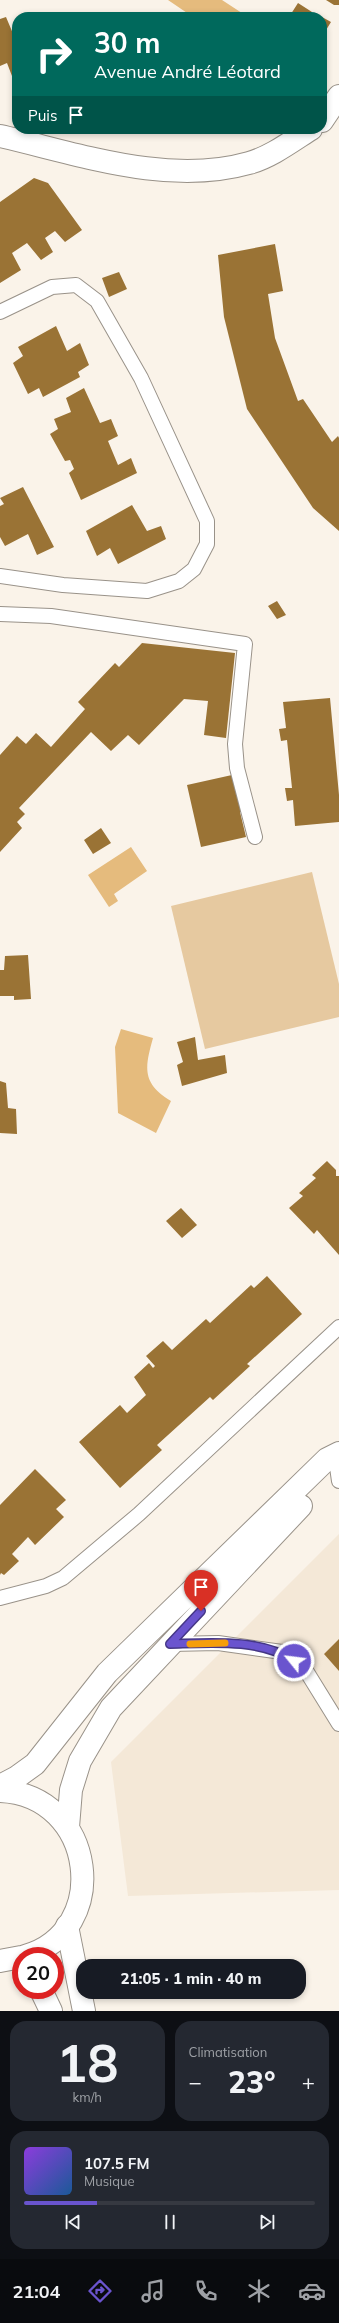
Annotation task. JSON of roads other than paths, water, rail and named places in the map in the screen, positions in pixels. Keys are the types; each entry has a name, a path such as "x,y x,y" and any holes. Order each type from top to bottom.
{"main road":[{"path":"327,114 339,96"},
{"path":"0,136 118,165 196,171 250,163 283,148 304,134"},
{"path":"0,1786 17,1778 35,1764 107,1674 327,1459 339,1466 111,1708 80,1761 71,1790 68,1827"},
{"path":"0,1791 13,1792 34,1798 53,1810 68,1827 80,1851 83,1877 79,1903 67,1926 51,1943 43,1947"},
{"path":"67,1926 84,2011"},
{"path":"45,1999 51,2011"}],"lane":[{"path":"0,312 52,288 76,285 97,301 141,378 207,522 207,544 194,569 179,581 147,591 63,585 0,576"},
{"path":"0,614 51,616 245,644 235,744 237,768 255,837"},
{"path":"0,1598 46,1586 63,1578 140,1514 339,1327"},
{"path":"170,1644 218,1643 282,1652 305,1669 339,1724"}]}
